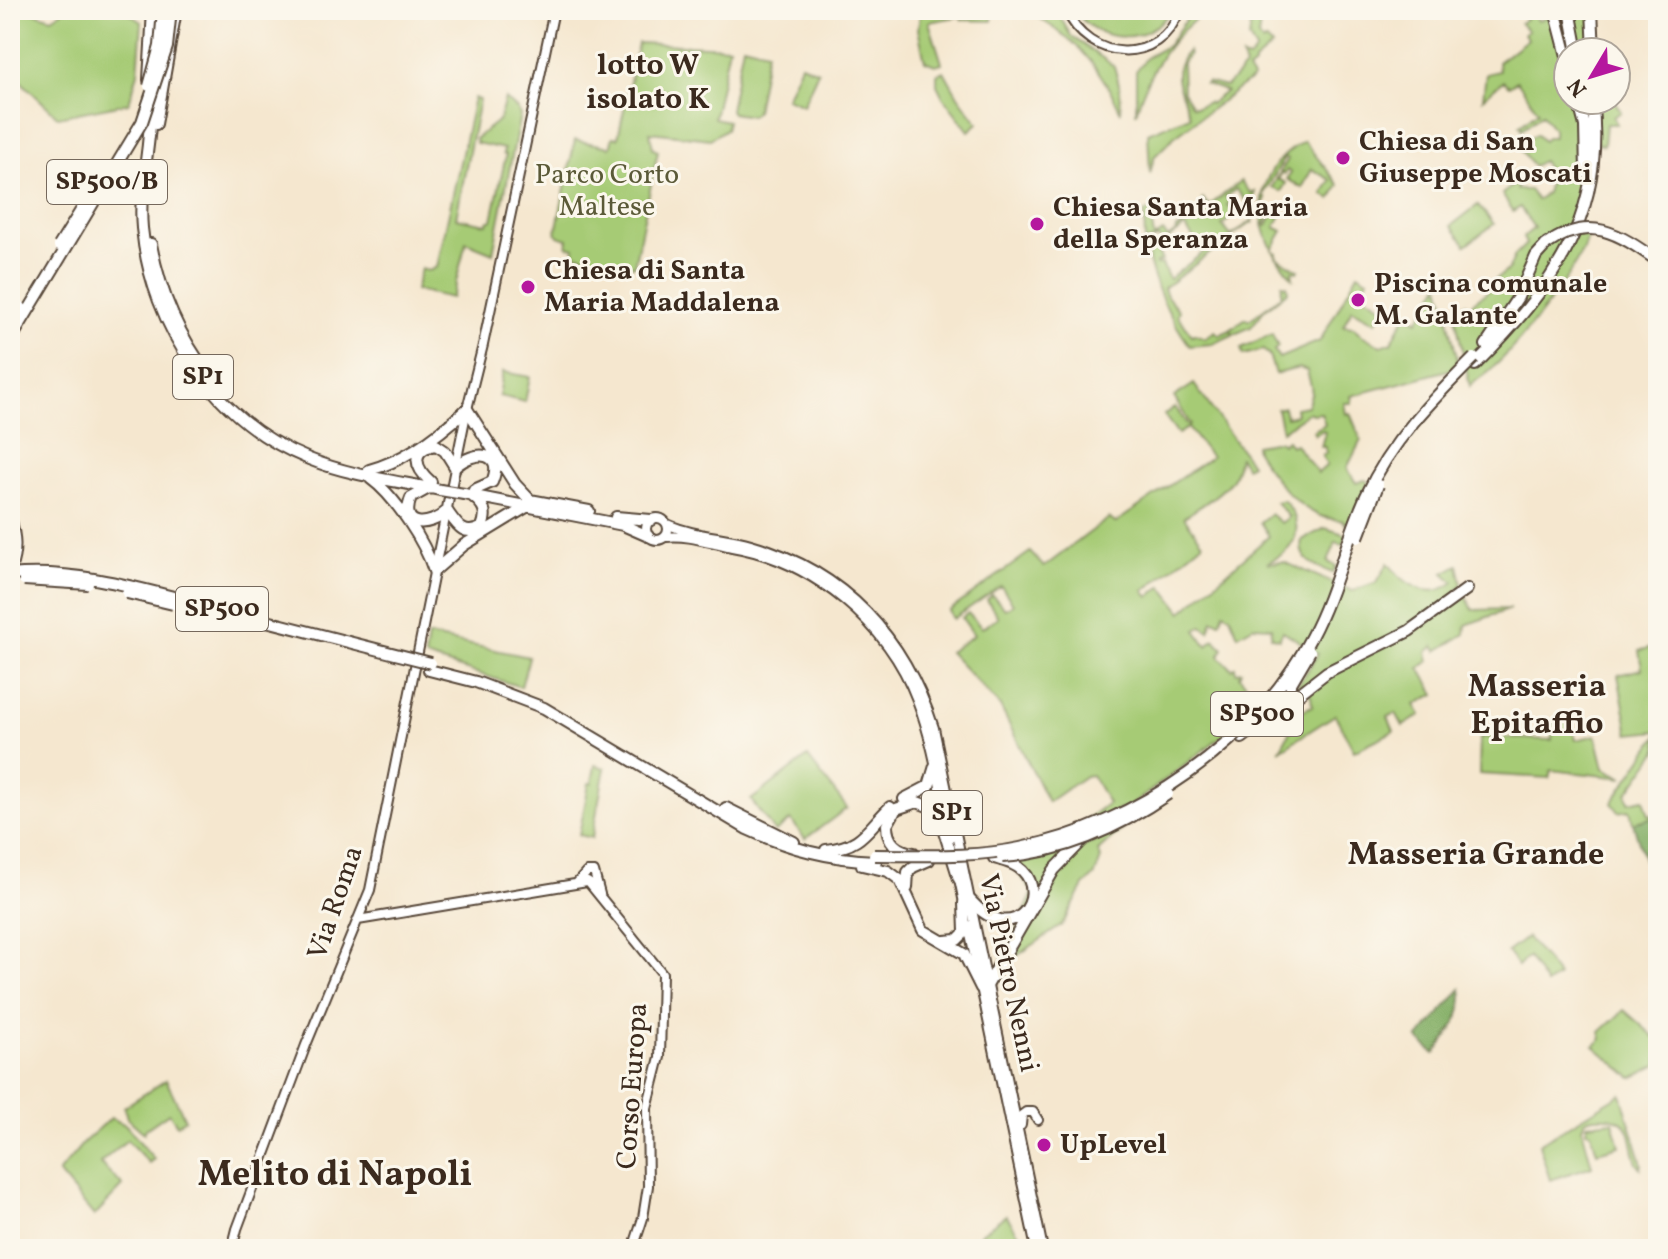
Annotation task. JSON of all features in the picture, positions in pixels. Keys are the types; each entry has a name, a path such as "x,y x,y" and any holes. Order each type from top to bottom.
{"highway":[{"name":"SP1","path":"153,10 149,68 150,122 141,215 146,259 164,317 183,352 227,404 272,440 307,459 529,503 651,520"},
{"name":"SP500/B","path":"10,325 134,124 147,93 160,46 163,10"},
{"name":"SP1","path":"174,10 154,138 148,216 155,265 172,314 195,357 212,378 258,422 281,439 312,455 367,472"},
{"name":"SP500/B","path":"10,341 142,122 167,47 174,10"},
{"path":"1555,10 1562,36"},
{"path":"1573,10 1578,36"},
{"path":"1592,10 1593,36"},
{"path":"1582,116 1586,173"},
{"name":"SP500","path":"10,575 76,582 119,591 430,666 548,703 763,829 793,842 826,850 931,857 994,858 1063,847 1135,816 1242,738 1291,684 1328,616 1389,464 1486,345 1528,301 1555,263 1574,224 1586,173 1590,116"},
{"name":"SP500","path":"526,697 747,829 813,854 846,860 931,857 1016,849 1059,840 1102,824 1155,794 1238,734 1283,683 1311,638 1328,601 1365,496 1384,461 1408,427 1532,305 1567,252 1583,214 1594,153 1592,116"},
{"path":"1486,345 1518,297 1529,267 1546,245 1567,232 1592,228 1614,232 1658,261"},
{"path":"467,409 529,503 464,545 434,571 423,544 390,497 367,472 401,457 467,409"},
{"path":"426,447 441,447 455,467 471,455 484,455 491,459 495,470 492,482 468,492 485,508 482,527 466,532 460,529 447,511 433,523 424,524 412,518 408,508 411,498 436,486 418,467 419,455 426,447"},
{"name":"SP1","path":"529,503 623,525 648,536"},
{"path":"10,517 15,538 10,575"},
{"path":"1242,738 1327,672 1421,624 1467,589"},
{"path":"826,850 844,848 865,836 894,803 929,786 935,766"},
{"path":"889,812 917,802 933,808 943,824 959,879"},
{"path":"889,812 887,825 893,844 907,852 931,857"},
{"path":"813,854 888,871 900,880 923,930 964,954 984,986 1054,870 1085,838"},
{"path":"908,894 908,872 931,857"},
{"path":"967,902 985,916 1006,922 1024,913 1031,894 1027,876 1020,868 994,858"},
{"path":"935,939 952,942 962,937 967,902"}],"main road":[{"name":"Via Roma","path":"232,1249 374,872 551,10"},
{"path":"901,10 913,10"},
{"path":"1066,10 1075,28 1087,40 1120,51 1153,44 1172,28 1180,10"},
{"path":"662,519 667,524 666,537 657,540 648,536 647,525 651,520 662,519"},
{"name":"Via Pietro Nenni","path":"667,524 682,530 748,543 798,561 857,602 890,637 914,675 934,728 1036,1249"},
{"name":"Via Pietro Nenni","path":"666,537 683,537 747,549 793,567 852,606 884,641 907,677 927,728 959,879 967,902"},
{"name":"Corso Europa","path":"357,921 589,881 662,973 660,1057 647,1108 648,1186 643,1218 633,1249"},
{"name":"Via Pietro Nenni","path":"984,986 996,1025 1043,1249"},
{"path":"996,1025 1016,1092"},
{"path":"1020,1138 1022,1113 1033,1112 1038,1120"}],"green space":[{"path":"10,10 27,10 52,18 64,10 124,10 142,22 138,72 129,103 58,117 10,71"},
{"path":"927,10 993,10 992,21 962,20 961,16 929,22 942,63 935,65 925,61 918,29 920,14"},
{"path":"1026,10 1056,10 1071,36 1114,66 1120,88 1121,112 1103,78 1083,52"},
{"path":"1074,10 1172,10 1150,30 1123,37 1096,30"},
{"path":"1189,10 1208,10 1172,42 1154,68 1136,113 1136,71 1147,57 1167,46 1187,18"},
{"path":"1224,10 1262,10 1256,11 1255,15 1261,17 1258,37 1272,47 1248,71 1253,78 1174,137 1154,157 1150,174 1148,133 1190,116 1177,76 1181,60 1188,51 1189,55 1182,63 1183,92 1192,106 1197,107 1210,104 1226,91 1205,84 1207,82 1226,87 1245,67 1242,57 1249,59 1256,50 1249,39 1251,23 1219,13"},
{"path":"1532,10 1538,21 1549,16 1549,10 1595,10 1596,36 1552,36 1552,116 1615,116 1617,124 1606,124 1604,145 1584,139 1578,204 1570,228 1588,230 1577,260 1522,337 1496,365 1470,386 1454,311 1466,303 1468,306 1492,288 1490,284 1509,269 1515,255 1526,244 1523,237 1534,228 1520,207 1513,212 1502,194 1518,182 1517,190 1529,190 1537,200 1546,193 1551,175 1542,161 1533,166 1518,146 1536,134 1543,141 1546,137 1553,137 1553,129 1542,114 1522,129 1520,125 1538,111 1517,81 1509,86 1503,81 1483,98 1486,74 1499,71 1498,62 1528,39 1524,34 1528,31 1520,23 1526,19 1521,14"},
{"name":"Parco Corto Maltese","path":"638,43 729,47 714,118 728,121 726,129 710,139 650,132 653,149 658,151 634,266 574,254 575,248 567,246 568,239 558,236 556,232 575,140 610,147 613,137 618,138"},
{"path":"743,45 767,51 756,111 751,116 730,110"},
{"path":"801,64 818,71 803,105 786,98"},
{"path":"944,71 978,123 969,131 937,85 937,74"},
{"path":"474,98 479,100 456,218 487,224 492,220 506,155 503,154 504,149 476,143 475,139 499,120 505,99 520,115 493,253 466,242 452,298 415,290 421,269 429,271 437,267"},
{"path":"1304,141 1339,185 1331,199 1323,194 1331,180 1312,169 1302,188 1287,179 1291,173 1287,170 1278,179 1286,183 1281,192 1272,187 1288,159 1285,157 1263,195 1272,171 1285,155"},
{"path":"1241,181 1251,194 1255,192 1253,205 1251,207 1236,189 1226,197 1230,203 1227,205 1235,215 1222,225 1231,236 1253,220 1253,223 1164,288 1167,296 1192,335 1205,338 1215,331 1219,335 1230,330 1233,334 1231,329 1246,318 1249,320 1281,296 1282,284 1287,285 1288,291 1265,309 1251,327 1212,344 1190,346 1162,299 1146,247 1156,247 1162,261 1156,265 1162,264 1169,279 1204,252 1185,227 1164,242 1158,238 1145,242 1144,213 1152,210 1159,218 1152,224 1154,238 1163,232 1168,238 1182,227 1180,224 1206,211 1203,199 1209,206"},
{"path":"1263,195 1266,198 1263,204 1265,210 1271,209 1264,226 1274,211 1281,215 1275,227 1283,231 1273,249 1263,224 1261,206"},
{"path":"1478,205 1494,224 1466,245 1451,226"},
{"path":"1278,258 1299,270 1292,270 1293,278 1279,261"},
{"path":"1358,273 1368,279 1361,293 1384,307 1376,322 1352,309 1343,326 1354,327 1381,346 1391,343 1406,315 1418,321 1440,284 1459,366 1453,371 1351,396 1352,403 1344,403 1346,414 1350,413 1361,440 1347,468 1356,483 1369,482 1353,519 1345,524 1344,521 1318,515 1300,504 1276,479 1256,451 1255,445 1279,441 1282,444 1287,440 1291,446 1295,444 1318,473 1327,465 1322,456 1326,453 1325,447 1321,447 1325,432 1323,430 1315,435 1313,431 1325,424 1321,413 1309,412 1282,431 1277,409 1284,407 1286,417 1296,415 1295,408 1307,406 1312,389 1307,371 1299,368 1275,374 1269,355 1263,350 1243,355 1241,348 1272,334 1278,347 1274,350 1279,358 1320,341"},
{"path":"503,372 530,377 525,402 499,396"},
{"path":"1194,384 1251,464 1246,467 1239,457 1230,482 1184,517 1203,543 1144,591 1149,597 1162,586 1182,612 1269,536 1260,522 1270,514 1281,523 1289,517 1276,502 1283,500 1295,519 1296,533 1290,547 1267,563 1284,562 1352,591 1377,582 1388,563 1409,584 1418,588 1445,588 1454,582 1444,573 1458,565 1462,584 1448,602 1452,605 1466,596 1473,610 1510,609 1466,625 1465,634 1437,651 1434,646 1427,652 1429,661 1420,668 1435,694 1415,705 1421,715 1403,726 1396,713 1388,717 1394,731 1354,751 1335,715 1279,751 1295,722 1292,715 1312,706 1311,696 1307,692 1291,696 1318,654 1283,631 1279,639 1271,636 1272,627 1254,626 1238,635 1230,616 1224,612 1220,622 1213,620 1209,631 1202,626 1196,630 1207,646 1214,639 1223,648 1219,656 1232,669 1235,667 1236,672 1241,671 1239,676 1256,695 1261,706 1132,805 1075,828 1108,803 1092,775 1085,776 1048,802 1000,706 949,652 974,635 962,618 968,613 982,628 998,617 987,600 992,595 1005,609 1013,604 1001,586 953,619 949,611 1030,552 1044,567 1109,518 1115,523 1211,457 1188,428 1178,434 1164,415 1175,407 1189,427 1174,397"},
{"path":"1325,528 1347,535 1343,545 1336,542 1328,562 1336,566 1333,573 1310,562 1302,553 1302,540"},
{"path":"428,636 529,657 521,687 425,657"},
{"path":"1651,647 1658,663 1658,731 1629,734 1618,675 1642,669 1639,651"},
{"path":"1553,721 1571,723 1576,740 1596,735 1604,768 1624,778 1551,770 1549,778 1479,774 1480,737 1552,740"},
{"path":"1658,735 1658,750 1627,794 1629,802 1644,799 1649,815 1658,813 1658,816 1633,823 1630,810 1619,812 1612,803"},
{"path":"808,757 847,808 805,839 791,820 775,832 751,800"},
{"path":"595,765 605,768 592,838 579,835"},
{"path":"1658,816 1658,860 1645,862 1633,823"},
{"path":"1127,825 1098,851 1101,858 1095,875 1084,886 1062,925 1011,960 1005,974 993,987 993,980 1033,893 1011,862 1073,847 1078,849"},
{"path":"1527,937 1558,976 1546,985 1528,957 1518,966 1507,952"},
{"path":"1461,989 1459,1015 1435,1054 1418,1039"},
{"path":"1624,1010 1658,1040 1658,1065 1632,1078 1594,1046 1602,1039 1600,1032"},
{"path":"166,1080 185,1119 177,1125 169,1113 144,1133 127,1118 124,1107"},
{"path":"1621,1094 1641,1168 1637,1164 1628,1128 1617,1119 1595,1117 1586,1120 1582,1128 1592,1166 1550,1180 1539,1144"},
{"path":"111,1118 126,1125 154,1159 149,1163 127,1140 100,1163 123,1186 94,1216 58,1173 84,1142"},
{"path":"1613,1121 1620,1146 1597,1152 1591,1132 1586,1131 1587,1124"},
{"path":"1006,1215 1029,1249 990,1249 980,1234"}],"place":[{"name":"Chiesa di San Giuseppe Moscati","path":"1343,158"},
{"name":"Chiesa Santa Maria della Speranza","path":"1037,224"},
{"name":"Chiesa di Santa Maria Maddalena","path":"528,287"},
{"name":"Piscina comunale M. Galante","path":"1358,300"},
{"name":"UpLevel","path":"1044,1145"}],"district":[{"name":"lotto W isolato K","path":"648,83"},
{"name":"Masseria Epitaffio","path":"1537,706"},
{"name":"Masseria Grande","path":"1476,856"},
{"name":"Melito di Napoli","path":"335,1176"}]}
